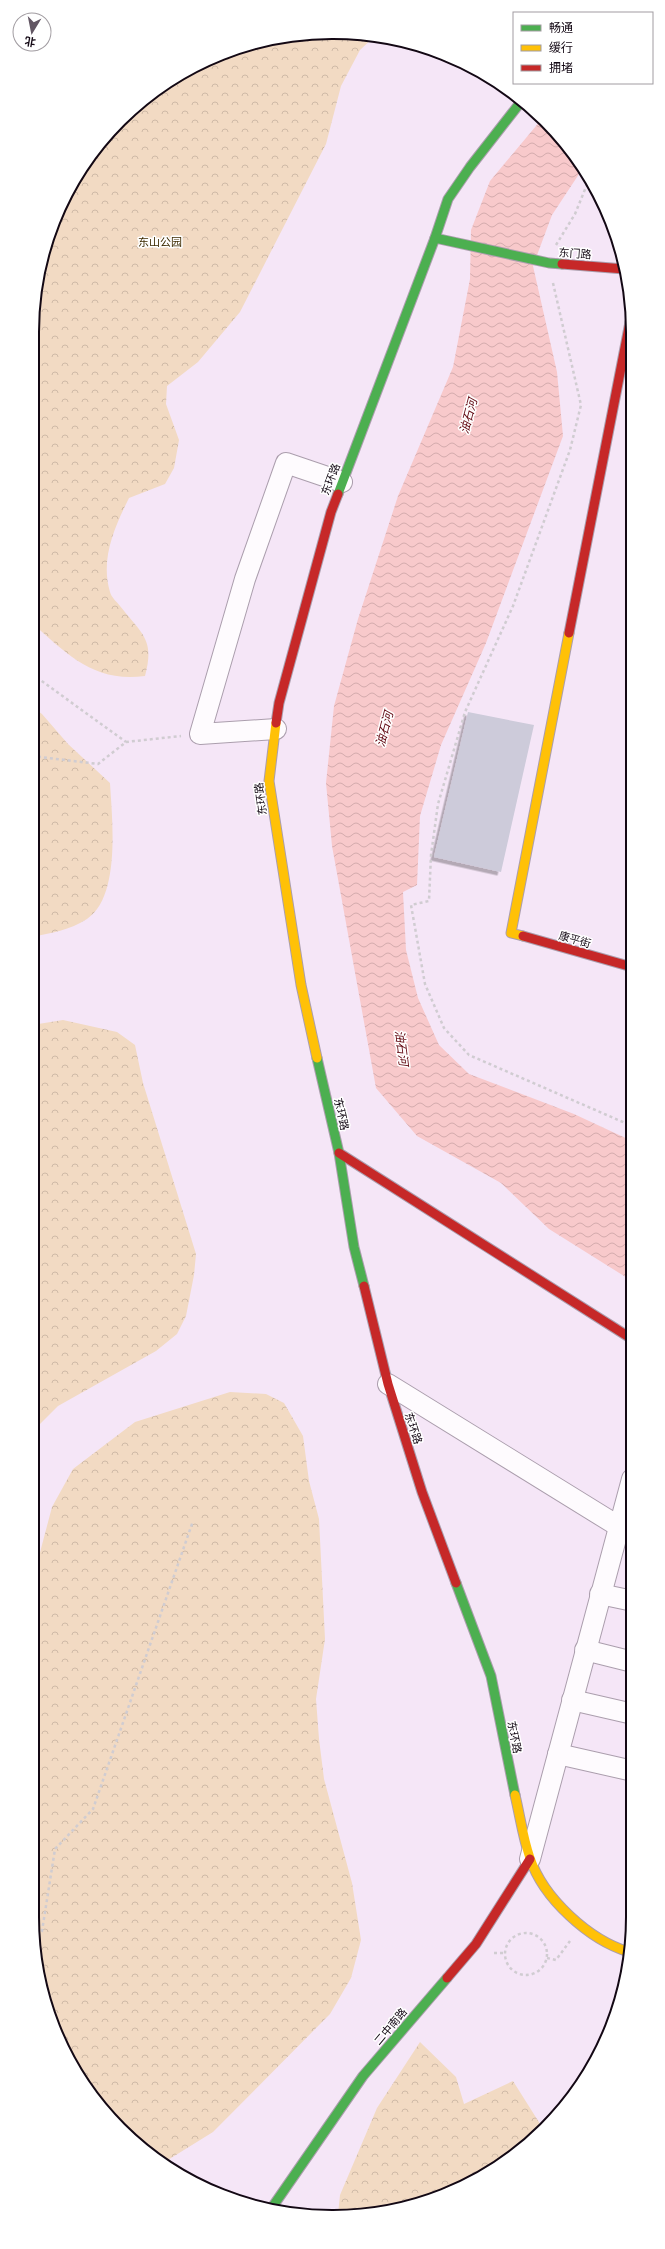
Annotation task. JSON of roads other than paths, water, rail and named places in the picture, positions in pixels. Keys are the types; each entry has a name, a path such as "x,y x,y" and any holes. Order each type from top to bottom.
{"street":[{"name":"东环路","path":"518,106 470,167 448,199 435,238 342,482 331,512 281,696 269,781 301,985 339,1153 354,1247 388,1384 422,1492 491,1676 510,1776 530,1859 550,1897 580,1924 616,1948 624,1950"},
{"name":"东门路","path":"435,238 549,263 619,269"},
{"name":"康平街","path":"626,343 511,933 626,965"},
{"path":"276,729 200,734 245,579 286,463 342,482"},
{"path":"339,1153 626,1335"},
{"path":"388,1384 625,1528 600,1594 530,1859"},
{"path":"600,1594 626,1600"},
{"path":"585,1650 626,1660"},
{"path":"572,1700 626,1712"},
{"path":"558,1754 626,1769"},
{"name":"二中南路","path":"274,2204 315,2143 363,2076 476,1944 530,1859"}],"water":[{"name":"油石河","path":"538,123 553,139 580,173 552,215 533,266 557,372 563,436 486,643 441,745 420,816 417,885 403,892 406,950 418,998 439,1045 469,1074 574,1114 626,1138 626,1277 549,1229 501,1183 417,1136 376,1088 332,846 326,783 334,706 358,619 398,496 453,367 470,279 471,230 490,181"}],"park label":[{"name":"东山公园","path":"160,241"}]}
